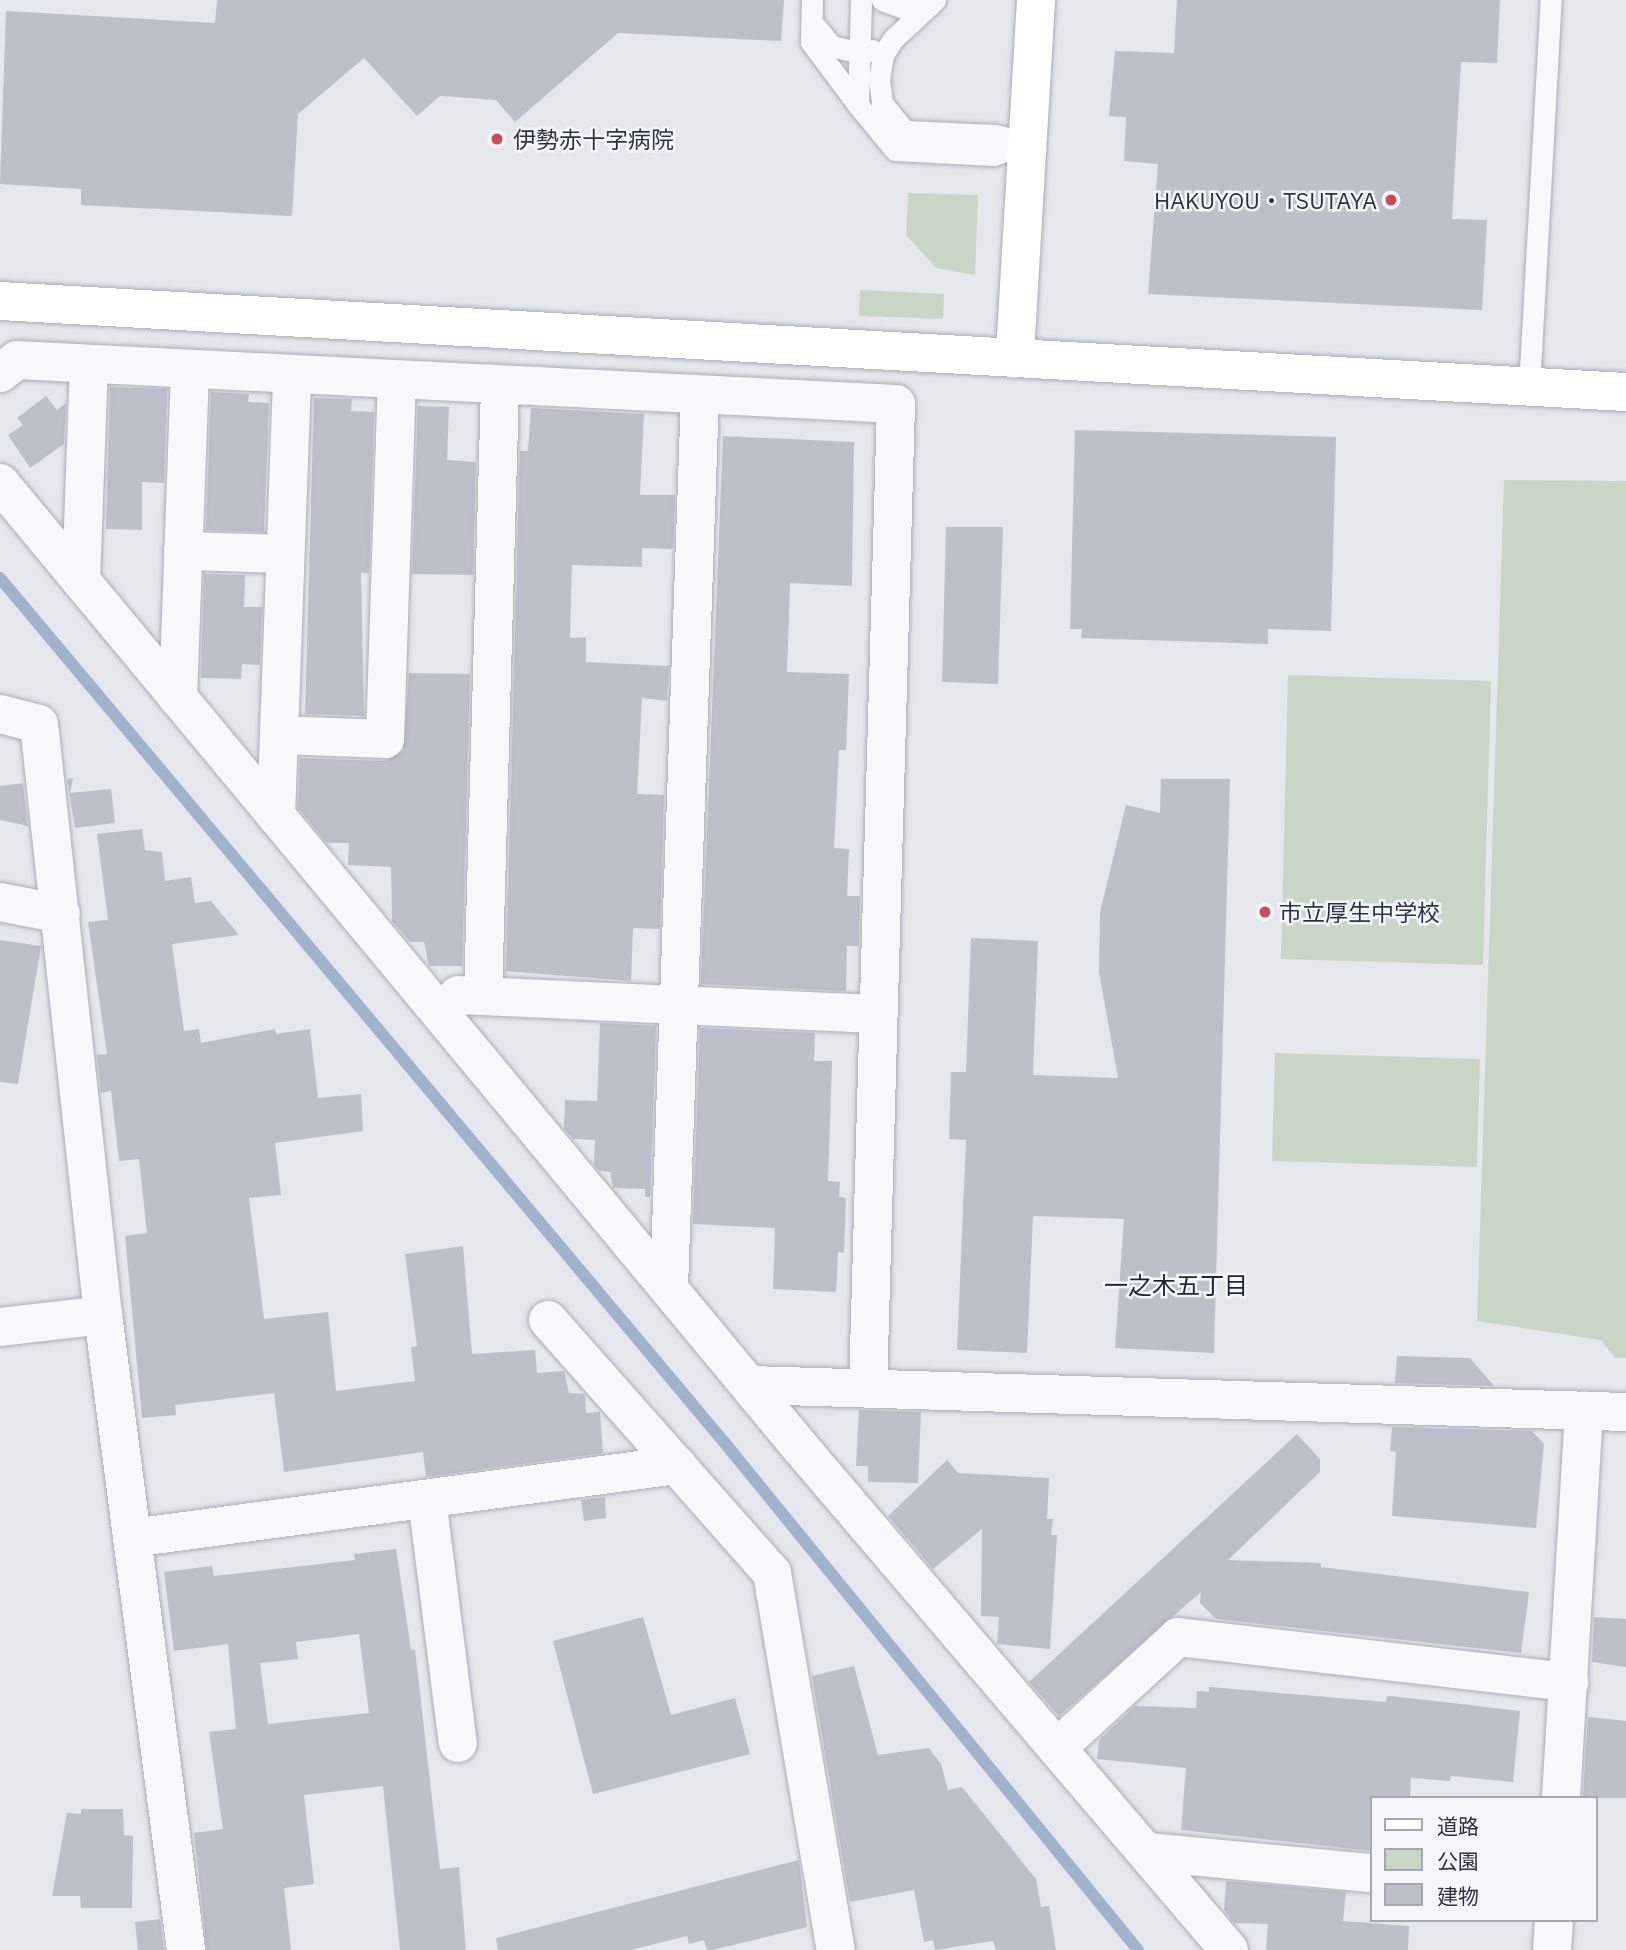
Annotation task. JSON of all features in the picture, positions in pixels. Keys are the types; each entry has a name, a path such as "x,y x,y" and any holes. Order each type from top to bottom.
{"street":[{"path":"1015,358 1035,0"},
{"path":"0,300 1626,392"},
{"path":"0,373 17,360 896,404 867,1387"},
{"path":"81,581 89,364"},
{"path":"178,698 190,370"},
{"path":"276,816 292,375"},
{"path":"279,735 385,740 397,381"},
{"path":"482,996 500,386"},
{"path":"669,1287 700,395"},
{"path":"0,483 751,1385 1229,1950"},
{"path":"183,551 285,554"},
{"path":"0,714 39,724 103,1315 186,1950"},
{"path":"0,902 61,914"},
{"path":"425,994 878,1014"},
{"path":"0,1327 103,1315"},
{"path":"548,1320 772,1573 836,1950"},
{"path":"751,1385 1626,1412"},
{"path":"1561,1796 1584,1411"},
{"path":"132,1538 677,1465"},
{"path":"427,1499 458,1743"},
{"path":"1057,1748 1178,1637 1569,1682"},
{"path":"1147,1852 1370,1872"},
{"path":"1552,1950 1554,1922"}],"lane":[{"path":"858,105 861,0"},
{"path":"882,0 906,9 932,3"},
{"path":"1530,388 1551,0"},
{"path":"932,3 893,39 883,55 879,79 882,103 905,131 995,135 1027,143"},
{"path":"811,10 832,46 860,53 893,39"},
{"path":"811,10 811,42 895,150 995,155 1027,143"}],"green space":[{"path":"908,193 978,195 975,275 936,268 906,235"},
{"path":"860,290 944,294 943,319 859,316"},
{"path":"1504,480 1626,481 1626,1358 1615,1358 1601,1340 1477,1321"},
{"path":"1288,675 1491,681 1483,965 1281,959"},
{"path":"1275,1053 1480,1059 1477,1167 1272,1161"}],"building":[{"path":"217,0 784,0 781,41 618,33 515,122 496,100 440,96 417,116 364,58 298,114 292,216 81,205 81,189 0,184 6,11 215,23"},
{"path":"1177,0 1500,0 1497,63 1461,62 1452,219 1487,220 1482,310 1148,294 1158,164 1124,161 1126,117 1109,116 1115,51 1174,53"},
{"path":"110,387 167,389 164,483 142,482 142,530 106,529"},
{"path":"211,392 249,394 248,402 269,403 264,532 206,530"},
{"path":"46,396 57,410 66,403 64,444 30,468 8,435 23,425 17,418"},
{"path":"314,398 352,399 351,411 374,412 369,573 361,573 364,716 305,714"},
{"path":"418,406 449,407 447,460 476,462 473,575 412,574"},
{"path":"531,408 644,414 640,495 675,495 673,549 642,548 642,567 572,565 570,638 586,637 586,662 669,666 667,701 642,698 637,794 664,795 660,929 633,928 631,981 506,971 520,451 528,451"},
{"path":"1075,430 1336,437 1331,631 1268,629 1268,644 1081,638 1082,629 1070,629"},
{"path":"723,436 854,442 852,586 790,583 787,672 849,674 846,750 839,750 834,848 849,849 847,896 860,896 859,946 847,946 846,991 701,984"},
{"path":"946,527 1003,527 998,684 942,682"},
{"path":"204,574 245,575 244,607 262,607 260,665 242,664 241,679 201,678"},
{"path":"409,673 470,674 462,966 429,966 424,942 410,942 392,921 391,867 348,865 349,843 327,843 298,808 300,758 384,761 403,751"},
{"path":"73,778 70,793 111,789 115,823 75,828 67,779"},
{"path":"1161,779 1230,779 1214,1353 1115,1348 1124,1219 1033,1216 1027,1353 957,1350 966,1140 949,1139 951,1072 966,1072 971,938 1038,941 1033,1075 1118,1078 1099,972 1100,912 1126,805 1160,813"},
{"path":"23,783 28,826 0,820 0,786"},
{"path":"142,829 145,850 162,852 165,881 191,877 195,903 211,901 239,935 172,944 184,1031 199,1029 201,1043 275,1029 276,1034 310,1029 318,1098 361,1094 363,1131 275,1143 281,1195 249,1198 264,1319 328,1312 336,1391 415,1381 411,1347 417,1346 405,1254 463,1246 472,1354 535,1350 537,1373 564,1371 569,1393 585,1394 586,1413 600,1412 603,1453 426,1477 423,1452 284,1472 274,1393 175,1405 176,1415 142,1418 125,1236 147,1233 139,1159 119,1161 111,1091 101,1093 97,1055 107,1054 88,922 108,920 97,834"},
{"path":"0,940 41,946 18,1084 0,1082"},
{"path":"600,1023 656,1026 650,1197 645,1197 645,1189 613,1188 610,1172 600,1171 594,1165 595,1140 573,1139 564,1129 565,1100 597,1101"},
{"path":"700,1028 815,1033 814,1061 832,1061 828,1181 840,1182 839,1197 846,1198 844,1253 838,1252 836,1292 773,1289 775,1228 693,1224"},
{"path":"1397,1356 1470,1358 1494,1386 1395,1383"},
{"path":"859,1410 921,1412 918,1483 868,1482 868,1466 856,1466"},
{"path":"1392,1427 1532,1431 1544,1444 1536,1528 1392,1516 1396,1452 1390,1451"},
{"path":"1297,1434 1320,1459 1320,1472 1228,1560 1321,1563 1321,1567 1529,1592 1521,1653 1216,1619 1200,1603 1201,1592 1059,1716 1029,1682"},
{"path":"947,1460 958,1473 1049,1478 1047,1519 1053,1519 1051,1535 1057,1535 1050,1649 997,1644 999,1617 981,1616 982,1529 933,1569 888,1516"},
{"path":"605,1497 606,1518 584,1521 581,1500"},
{"path":"396,1549 411,1650 415,1649 440,1869 459,1867 466,1950 400,1950 383,1786 304,1795 314,1884 284,1888 291,1950 207,1950 194,1833 223,1829 209,1732 236,1729 228,1644 174,1651 164,1572 212,1566 214,1576 355,1560 354,1554","holes":["359,1634 369,1713 268,1724 260,1663 298,1659 296,1642"]},
{"path":"643,1617 671,1715 735,1698 750,1754 593,1794 553,1641"},
{"path":"1594,1617 1626,1619 1626,1667 1592,1662"},
{"path":"854,1666 878,1755 929,1748 941,1764 948,1790 962,1787 1036,1879 1041,1907 1049,1906 1056,1950 996,1950 993,1941 935,1950 933,1940 924,1942 914,1890 850,1902 812,1676"},
{"path":"1209,1687 1386,1702 1387,1696 1520,1711 1513,1782 1451,1776 1450,1781 1411,1778 1410,1796 1370,1796 1370,1851 1181,1830 1186,1768 1097,1759 1099,1740 1135,1706 1196,1708 1197,1691 1209,1692"},
{"path":"1588,1717 1626,1721 1626,1798 1583,1796"},
{"path":"81,1809 123,1809 124,1835 133,1836 132,1908 81,1908 80,1896 52,1896 67,1813 81,1814"},
{"path":"799,1860 807,1927 713,1950 707,1950 704,1940 689,1944 687,1936 631,1950 498,1950 496,1938"},
{"path":"1226,1881 1346,1892 1343,1921 1409,1926 1408,1950 1266,1950 1268,1924 1234,1923 1224,1910"},
{"path":"160,1919 164,1950 138,1950 135,1922"}],"waterway":[{"path":"0,578 724,1442 1138,1950"}],"place":[{"name":"伊勢赤十字病院","path":"497,139"},
{"name":"HAKUYOU・TSUTAYA","path":"1391,200"},
{"name":"市立厚生中学校","path":"1265,912"}],"district":[{"name":"一之木五丁目","path":"1176,1286"}]}
